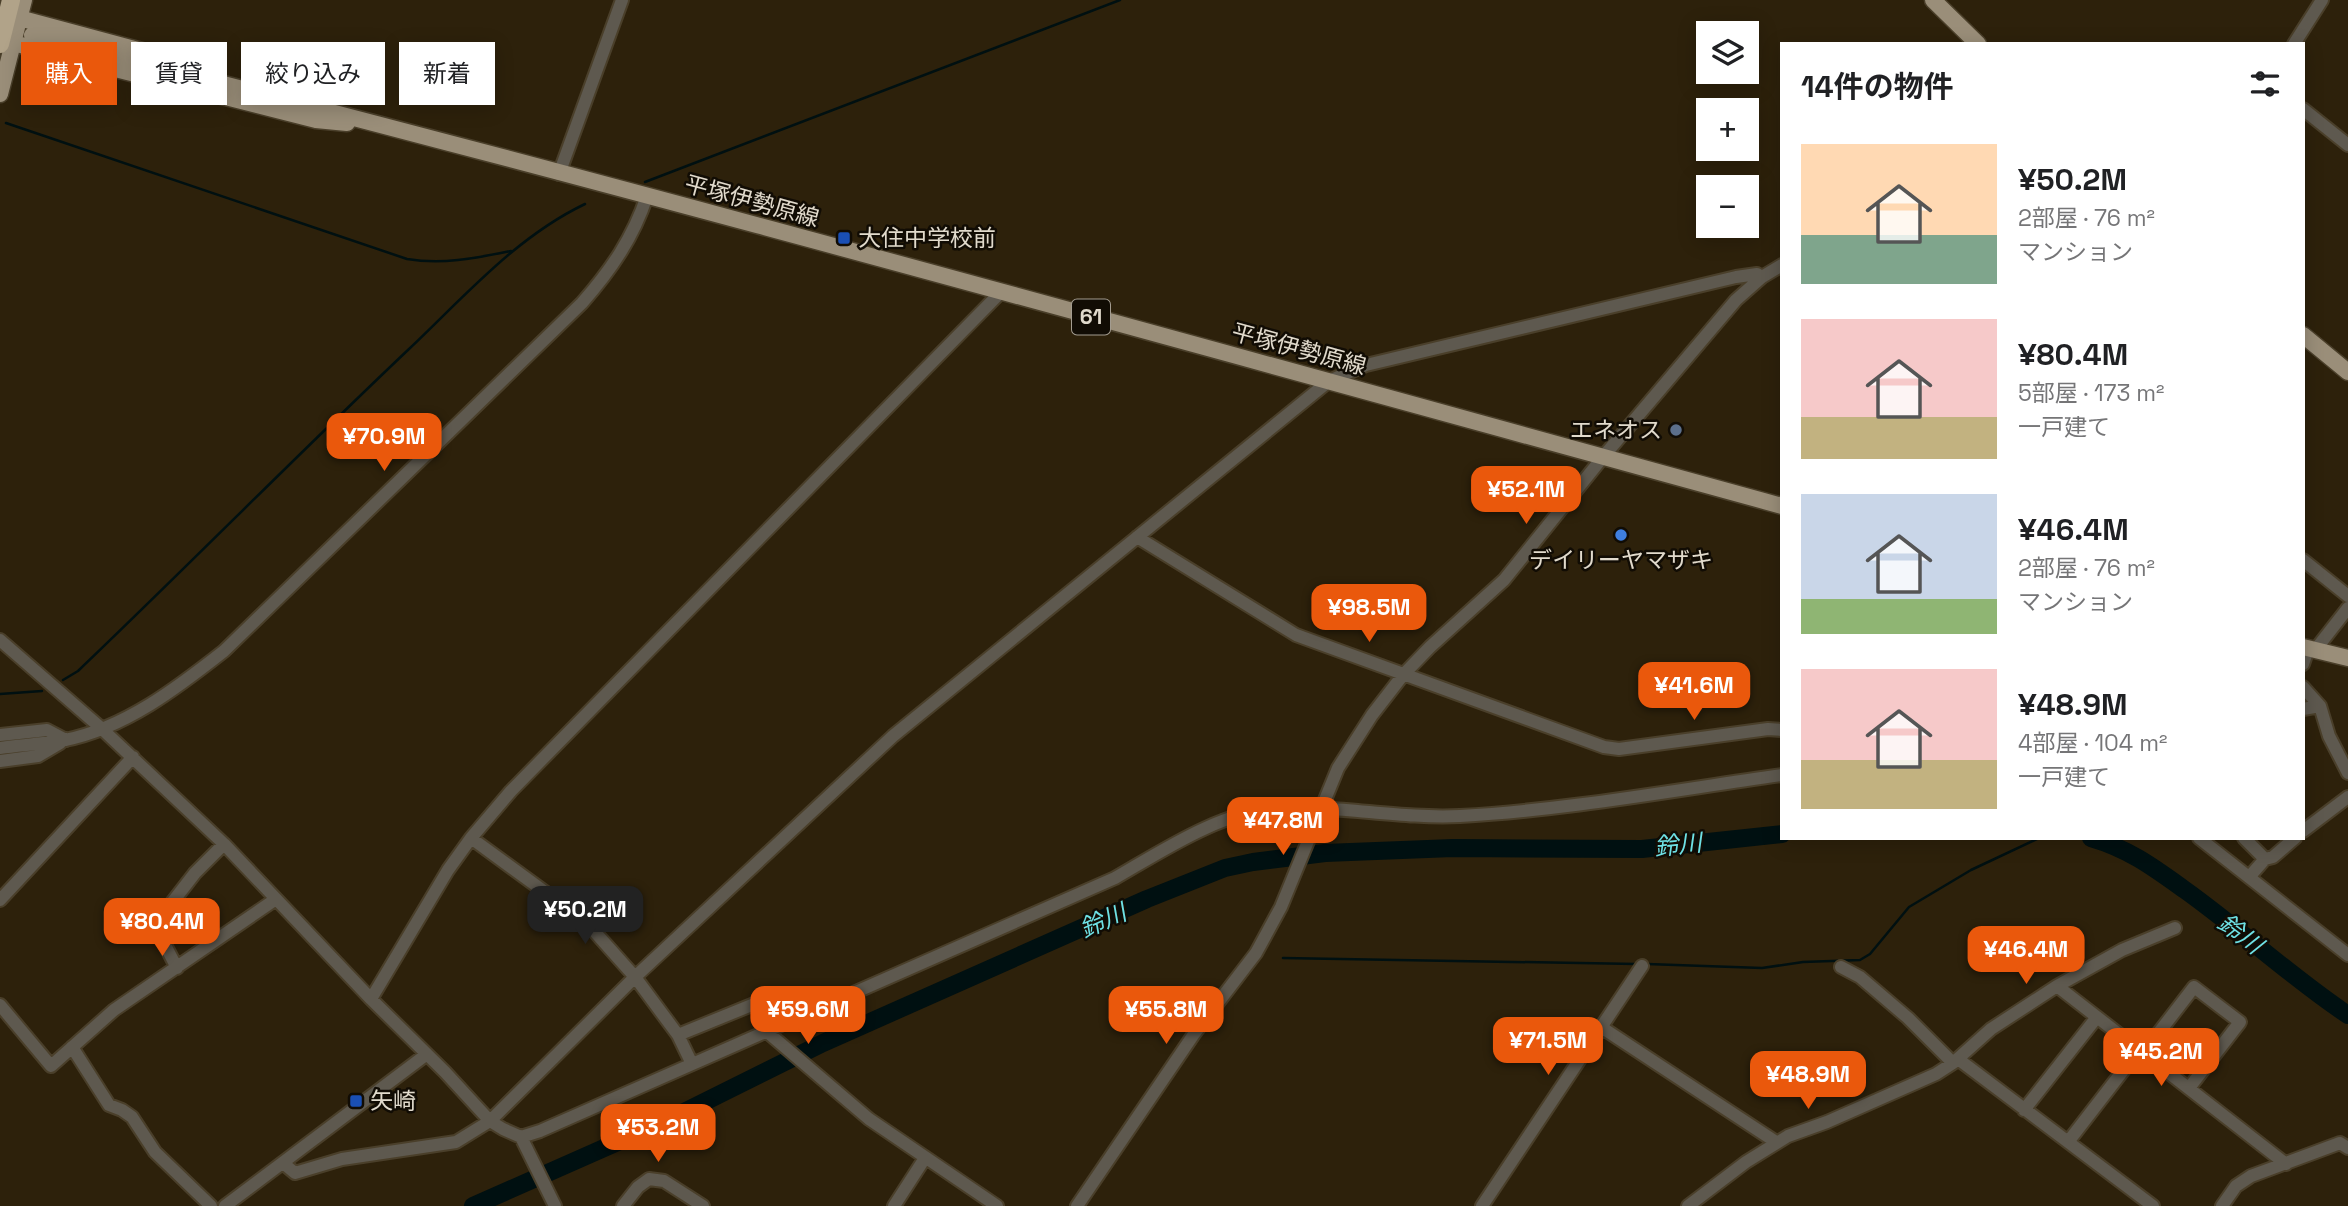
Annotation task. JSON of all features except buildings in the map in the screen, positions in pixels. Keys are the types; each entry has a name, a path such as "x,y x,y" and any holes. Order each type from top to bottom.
{"highway":[{"path":"6,44 10,0"}],"main road":[{"path":"0,93 6,44 19,18 23,0"},
{"path":"1933,0 1976,42"},
{"path":"19,18 320,97 401,128"},
{"name":"平塚伊勢原線","path":"32,35 401,128 559,174 1780,505"},
{"path":"6,44 316,120 401,128"},
{"path":"2305,337 2348,372"},
{"path":"2308,652 2348,658"}],"street":[{"path":"559,174 622,0"},
{"path":"2295,42 2322,0"},
{"path":"2305,111 2348,145"},
{"path":"0,761 38,756 66,740 101,728 165,695 224,651 582,303 619,257 637,225 647,196"},
{"path":"1077,1206 1194,1034 1256,953 1283,902 1338,768 1372,715 1403,675 1504,580 1603,457 1736,300 1762,277 1780,266"},
{"path":"283,1163 295,1173 342,1158 456,1142 490,1121 635,977 893,736 1329,381 1366,365 1728,278 1757,274 1762,277"},
{"path":"372,999 448,870 471,838 512,791 1000,293"},
{"path":"1137,537 1296,635 1604,747 1619,748 1768,729 1780,730"},
{"path":"2305,561 2348,596"},
{"path":"2308,652 2348,608"},
{"path":"0,629 19,657"},
{"path":"0,640 133,757 177,802 224,844 490,1121 521,1137 555,1206"},
{"path":"2305,689 2320,706 2329,736 2348,773"},
{"path":"2305,709 2320,706"},
{"path":"0,735 47,730 66,740"},
{"path":"0,748 66,740"},
{"path":"0,900 133,757"},
{"path":"521,1137 769,1034 1115,878 1178,843 1246,813 1278,808 1457,816 1628,797 1780,775"},
{"path":"2305,829 2348,797"},
{"path":"471,838 586,922 635,977 678,1035 692,1064"},
{"path":"2202,840 2348,955"},
{"path":"2246,840 2265,859"},
{"path":"2250,876 2265,859 2273,857 2293,840"},
{"path":"177,968 164,943 171,904 195,873 224,844"},
{"path":"0,1005 51,1066 114,1010 276,899"},
{"path":"1688,1206 1776,1142 1936,1074 1956,1061 1991,1029 2057,986 2122,950 2175,928"},
{"path":"1482,1206 1642,966"},
{"path":"1841,967 1860,977 1956,1061 2153,1206"},
{"path":"2057,986 2286,1164"},
{"path":"2068,1142 2194,987 2240,1023 2189,1088"},
{"path":"678,1035 764,1000"},
{"path":"2024,1110 2097,1017"},
{"path":"1601,1027 1776,1142"},
{"path":"769,1034 869,1119 997,1206"},
{"path":"72,1046 109,1105 132,1117 155,1152 211,1206"},
{"path":"225,1206 427,1054"},
{"path":"2222,1206 2236,1186 2251,1176 2340,1143 2348,1148"},
{"path":"894,1206 925,1158"},
{"path":"623,1206 638,1187 649,1179 664,1181 703,1206"}],"waterway":[{"path":"645,182 1120,0"},
{"path":"6,123 407,259 446,261 511,251"},
{"path":"63,680 78,671 492,269 536,233 585,204"},
{"path":"0,694 42,691"},
{"name":"鈴川","path":"473,1206 672,1118 823,1043 1147,899 1225,868 1325,853 1453,848 1642,849 1780,834"},
{"path":"1647,964 1762,968 1803,962 1860,960 1870,954 1909,907 1971,870 2035,840"},
{"name":"鈴川","path":"2098,840 2129,853 2162,874 2348,1015"},
{"path":"1283,958 1636,964"}],"place":[{"name":"大住中学校前","path":"844,238"},
{"name":"エネオス","path":"1676,430"},
{"name":"デイリーヤマザキ","path":"1621,535"},
{"name":"矢崎","path":"356,1101"}]}
